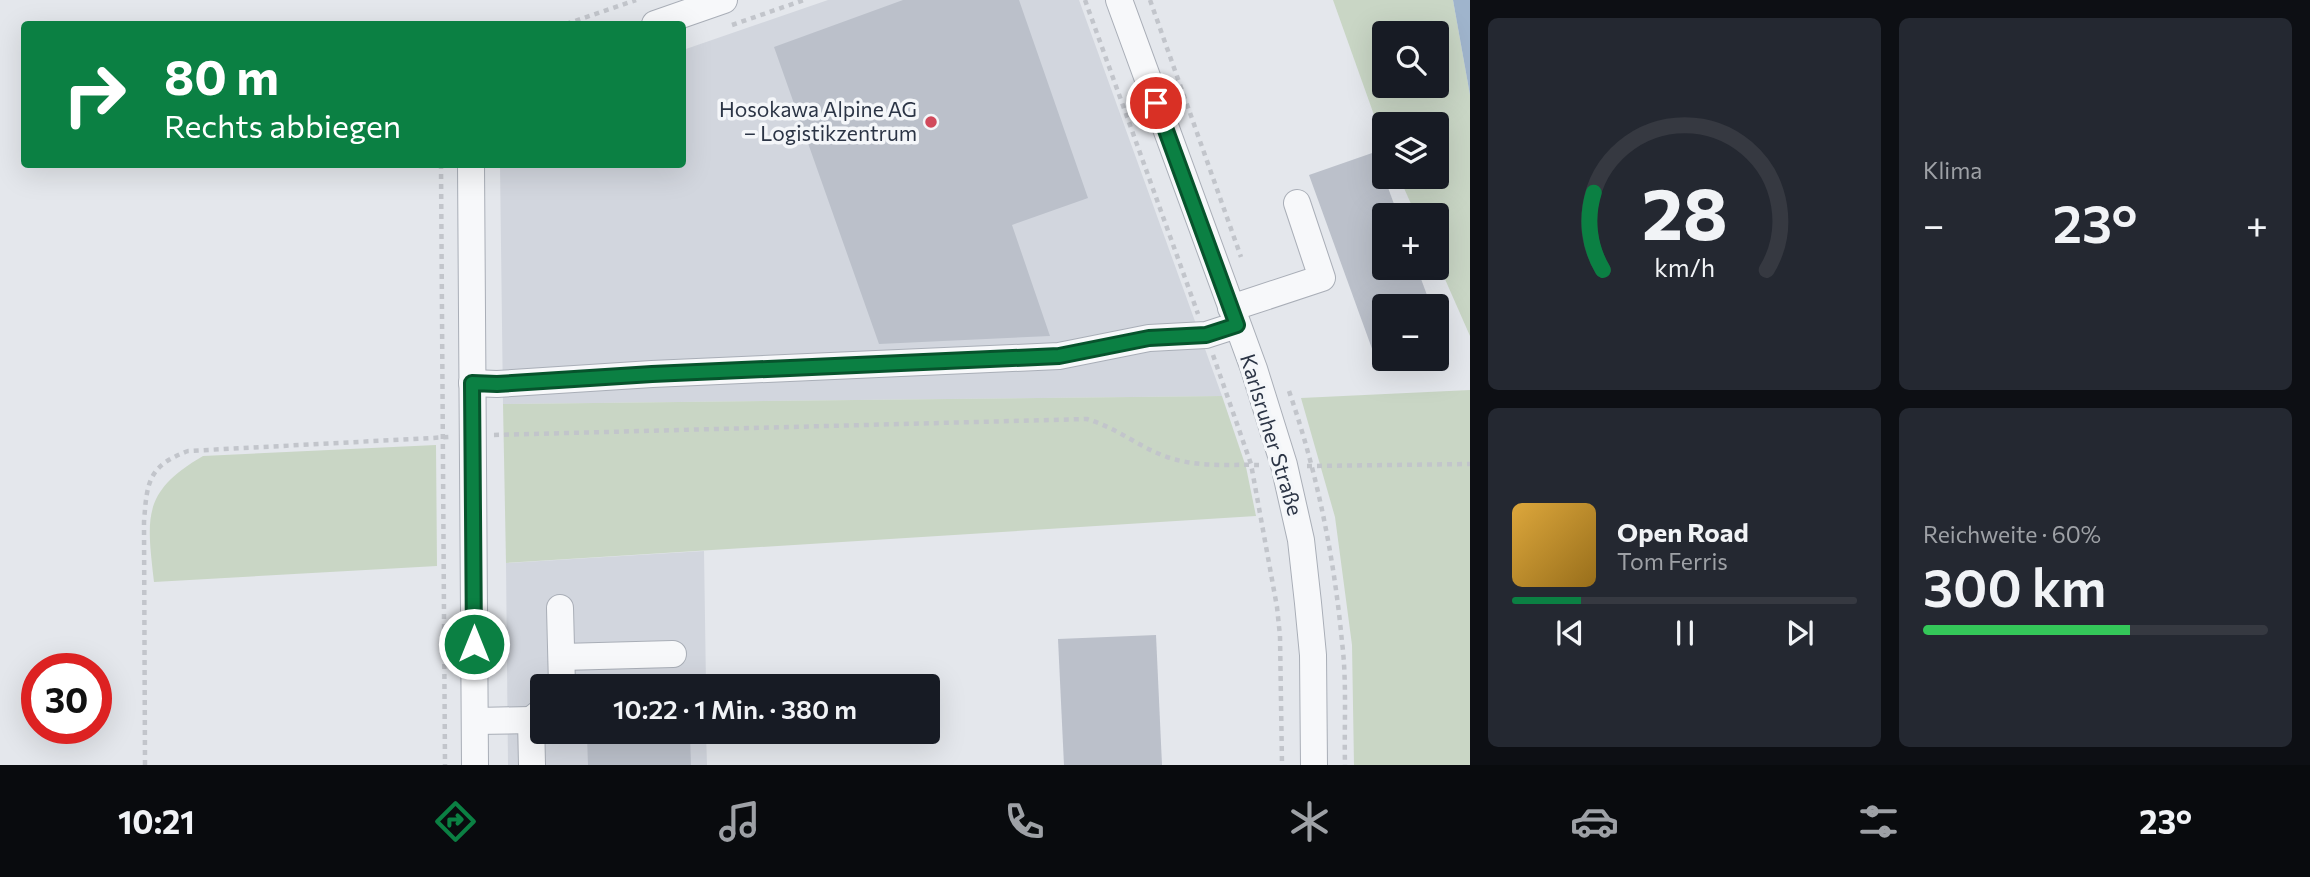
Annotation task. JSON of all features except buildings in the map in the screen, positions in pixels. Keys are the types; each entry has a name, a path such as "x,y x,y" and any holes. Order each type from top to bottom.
{"street":[{"path":"664,21 724,0"},
{"name":"Karlsruher Straße","path":"1119,0 1254,369 1284,466 1301,540 1308,603 1313,655 1314,765"},
{"path":"471,168 475,765"},
{"path":"472,383 497,384 1059,356 1149,338 1206,335 1234,316 1322,278 1297,202"},
{"path":"560,608 562,674"},
{"path":"562,657 673,654"},
{"path":"475,722 530,716"},
{"path":"532,765 534,744"}],"path":[{"path":"575,21 636,0"},
{"path":"731,25 804,0"},
{"path":"1085,0 1251,464 1280,636 1282,765"},
{"path":"441,168 444,765"},
{"path":"145,765 146,494 156,470 167,459 188,452 441,437 1087,419 1109,426 1166,456 1216,467 1251,464 1470,464"}],"shaded area":[{"name":"Hosokawa Alpine AG – Logistikzentrum","path":"828,0 1079,0 1222,396 503,404 500,168 686,168 686,49"},
{"path":"704,551 706,674 530,674 530,744 706,744 707,765 508,765 506,563"}],"green space":[{"path":"1333,0 1453,0 1470,95 1470,336 1445,280 1449,280 1449,203 1411,203 1404,189 1449,189 1449,112 1373,112"},
{"path":"1470,390 1470,765 1354,765 1352,645 1335,517 1301,398"},
{"path":"1222,396 1246,467 1256,516 506,563 503,404"},
{"path":"436,445 437,566 154,582 150,524 158,495 183,469 203,456"}],"water":[{"path":"1453,0 1470,0 1470,95"}],"place":[{"name":"Hosokawa Alpine AG – Logistikzentrum","path":"931,122"}],"route":[{"path":"474,644 472,383 497,384 652,374 1059,356 1149,338 1206,335 1237,325 1156,103"}]}
